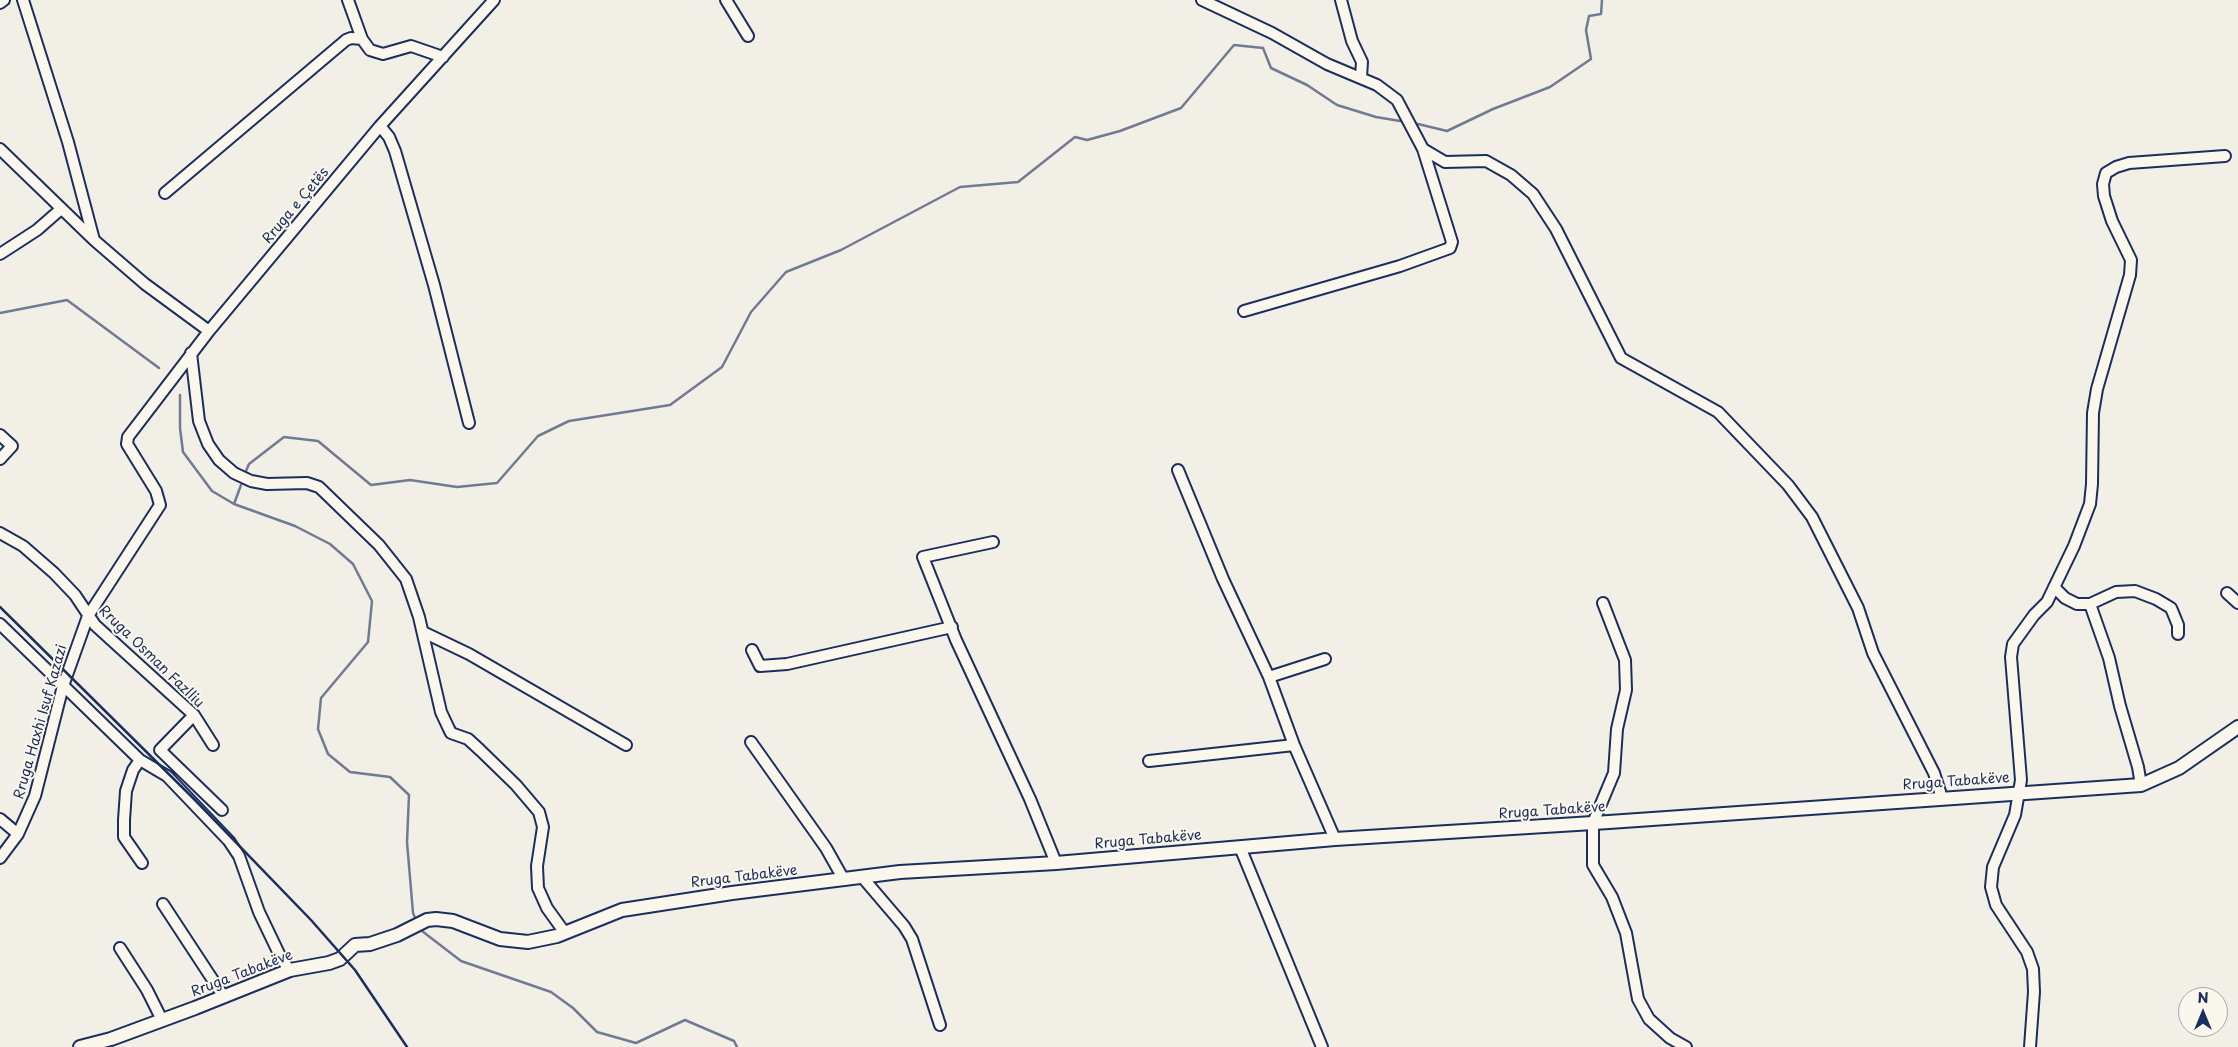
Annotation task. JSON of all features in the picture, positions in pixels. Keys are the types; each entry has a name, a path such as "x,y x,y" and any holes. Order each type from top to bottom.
{"street":[{"path":"0,3 4,0"},
{"path":"23,0 68,142 94,240"},
{"path":"348,0 362,39 370,50 383,54 411,46 444,57"},
{"name":"Rruga e Çetës","path":"128,437 191,353 380,126 494,0"},
{"path":"726,0 748,36"},
{"path":"1202,0 1272,33 1327,64 1377,85 1397,100 1424,149 1452,242 1450,248 1400,266 1244,311"},
{"path":"1341,0 1352,41 1362,62 1361,77"},
{"path":"165,193 346,40 351,38 362,39"},
{"path":"380,126 390,137 395,151 434,285 469,423"},
{"path":"0,149 94,240 145,284 209,331"},
{"path":"1424,149 1445,162 1486,161 1511,175 1534,194 1560,237 1621,358 1718,412 1788,485 1812,517 1858,608 1873,653 1934,773 1942,798"},
{"path":"2030,1047 2034,992 2033,968 2027,952 1996,905 1991,887 1994,867 2015,815 2020,794 2021,780 2011,657 2013,644 2047,602 2074,546 2090,504 2093,413 2097,389 2130,275 2131,260 2112,220 2104,196 2103,184 2106,174 2116,166 2225,156"},
{"path":"0,254 37,230 62,210"},
{"path":"191,353 199,421 215,456 234,473 251,481 278,484 307,483 325,491 379,545 406,579 423,632 438,698 448,729 451,733 468,739 516,785 539,812 543,827 536,866 538,888 547,908 565,932"},
{"path":"0,435 12,446 0,459"},
{"name":"Rruga Haxhi Isuf Kazazi","path":"0,858 18,834 35,796 63,686 88,616 160,505 156,491 127,444 128,437"},
{"path":"1178,470 1223,579 1269,677 1294,745 1335,839"},
{"name":"Rruga Osman Fazlliu","path":"0,533 24,546 54,573 75,595 95,625 194,716 213,745"},
{"path":"993,542 923,557 1056,863"},
{"path":"2054,587 2066,598 2077,604 2090,604 2116,592 2135,590 2171,608 2178,625 2178,634"},
{"path":"2226,593 2238,603"},
{"path":"1603,603 1625,660 1626,690 1617,729 1614,773 1593,824 1593,865 1612,897 1626,933 1638,999 1649,1019 1670,1038 1686,1047"},
{"path":"2090,604 2109,658 2141,785"},
{"path":"0,624 140,760 167,776 235,849 250,882 259,912 282,960 290,970"},
{"path":"752,650 760,666 787,664 952,627"},
{"path":"423,632 469,654 626,745"},
{"path":"1269,677 1325,659"},
{"path":"194,716 160,750 222,810"},
{"name":"Rruga Tabakëve","path":"80,1047 111,1039 290,970 329,963 340,959 355,945 384,939 424,922 436,919 452,921 500,940 514,942 541,940 622,910 732,893 900,872 1056,863 1335,839 1593,824 2141,785 2179,768 2238,727"},
{"path":"751,742 826,848 844,880"},
{"path":"1149,761 1294,745"},
{"path":"140,760 133,770 126,791 124,837 142,863"},
{"path":"0,819 18,834"},
{"path":"1240,847 1322,1047"},
{"path":"863,878 904,926 912,940 940,1025"},
{"path":"163,904 224,997"},
{"path":"120,948 147,990 162,1020"}],"waterway":[{"path":"1418,124 1447,131 1493,109 1550,87 1591,59 1586,30 1589,16 1601,14 1602,0"},
{"path":"246,471 249,464 284,437 318,441 371,485 410,480 457,487 497,483 538,436 569,421 670,405 722,367 751,312 786,272 841,250 960,187 1018,182 1075,137 1087,140 1120,131 1181,108 1234,45 1263,48 1271,68 1307,85 1337,105 1376,117 1400,121"},
{"path":"0,313 67,300 159,368"},
{"path":"180,395 180,428 183,452 212,491 234,504 295,526 330,544 353,564 372,601 368,642 321,698 318,729 328,754 350,772 390,777 409,795 407,842 413,913 416,920"},
{"path":"234,504 241,485"},
{"path":"420,927 422,931 461,961 551,992 573,1008 597,1032 636,1043 685,1020 734,1041 737,1047"}],"railway":[{"path":"0,607 193,798 311,920 355,970 407,1047"}]}
